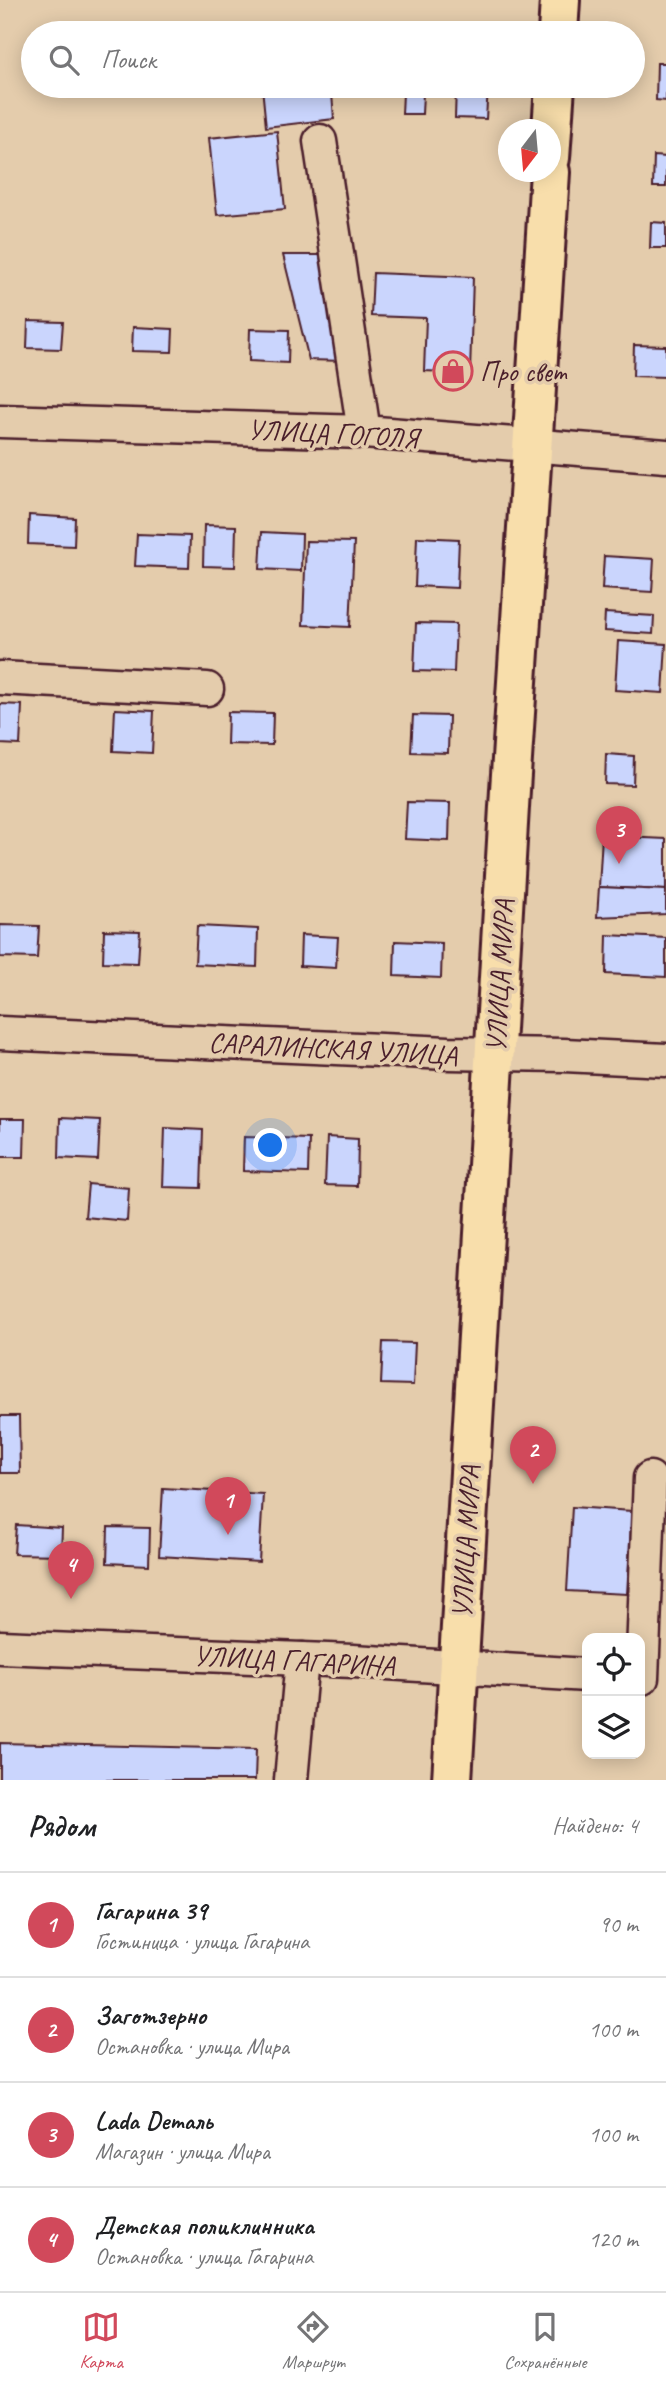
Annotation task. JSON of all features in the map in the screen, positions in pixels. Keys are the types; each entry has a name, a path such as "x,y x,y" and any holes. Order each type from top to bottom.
{"main road":[{"path":"559,21 560,0"},
{"path":"553,119 554,98"},
{"name":"УЛИЦА МИРА","path":"452,1780 494,1055 549,182"}],"street":[{"path":"320,141 364,432"},
{"name":"УЛИЦА ГОГОЛЯ","path":"0,421 364,432 666,456"},
{"path":"0,678 208,689"},
{"name":"САРАЛИНСКАЯ УЛИЦА","path":"0,1032 494,1055 666,1060"},
{"path":"649,1678 650,1478"},
{"name":"УЛИЦА ГАГАРИНА","path":"0,1647 302,1659 582,1675"},
{"path":"292,1780 302,1659"}],"building":[{"path":"657,63 666,63 666,101 656,100"},
{"path":"263,98 332,98 334,119 266,127"},
{"path":"403,98 423,98 422,114 402,114"},
{"path":"456,98 487,98 486,119 455,118"},
{"path":"277,131 285,209 217,215 209,138"},
{"path":"654,156 666,157 666,187 653,187"},
{"path":"651,222 666,223 666,248 650,248"},
{"path":"283,255 326,255 345,361 309,360"},
{"path":"373,273 473,277 470,373 424,371 426,318 371,316"},
{"path":"28,321 63,322 61,349 27,348"},
{"path":"133,327 173,329 172,352 132,351"},
{"path":"250,329 289,330 288,363 249,361"},
{"path":"634,345 666,346 666,377 633,376"},
{"path":"29,515 75,518 74,546 28,544"},
{"path":"204,525 236,526 235,567 203,566"},
{"path":"262,532 302,534 301,571 260,569"},
{"path":"137,534 190,536 189,568 135,566"},
{"path":"417,537 459,539 457,588 415,586"},
{"path":"306,541 354,542 350,627 303,625"},
{"path":"604,556 654,559 652,592 602,589"},
{"path":"605,613 654,616 653,634 604,631"},
{"path":"416,623 456,624 454,672 414,671"},
{"path":"618,641 666,644 663,693 615,690"},
{"path":"0,704 22,705 20,745 0,744"},
{"path":"115,709 154,711 152,753 113,751"},
{"path":"228,712 273,713 272,745 227,744"},
{"path":"413,715 449,716 448,753 411,752"},
{"path":"606,754 634,756 633,785 605,784"},
{"path":"407,802 450,803 449,841 405,839"},
{"path":"602,836 666,839 666,890 599,887"},
{"path":"599,887 666,890 666,914 597,917"},
{"path":"0,925 39,926 37,958 0,957"},
{"path":"197,926 258,929 257,967 195,964"},
{"path":"104,930 140,931 138,963 103,962"},
{"path":"301,935 338,937 336,968 300,966"},
{"path":"607,935 666,938 666,977 606,974"},
{"path":"395,941 442,943 441,978 394,976"},
{"path":"60,1118 100,1120 98,1160 59,1158"},
{"path":"0,1119 25,1119 24,1157 0,1157"},
{"path":"165,1128 203,1130 201,1188 163,1187"},
{"path":"244,1137 309,1139 308,1173 243,1171"},
{"path":"327,1137 358,1139 357,1186 325,1185"},
{"path":"88,1184 129,1188 127,1221 85,1217"},
{"path":"383,1342 415,1343 413,1385 381,1384"},
{"path":"0,1416 19,1416 20,1473 0,1473"},
{"path":"163,1488 263,1494 259,1562 159,1556"},
{"path":"572,1507 632,1511 627,1594 567,1591"},
{"path":"16,1525 62,1528 61,1555 14,1554"},
{"path":"108,1527 150,1528 149,1565 107,1563"},
{"path":"0,1743 256,1749 255,1780 0,1780"}],"place":[{"name":"Про свет","path":"453,371"},
{"name":"Lada Dеталь","path":"619,864"},
{"name":"Заготзерно","path":"533,1484"},
{"name":"Гагарина 39","path":"228,1535"},
{"name":"Детская поликлинника","path":"71,1599"}]}
